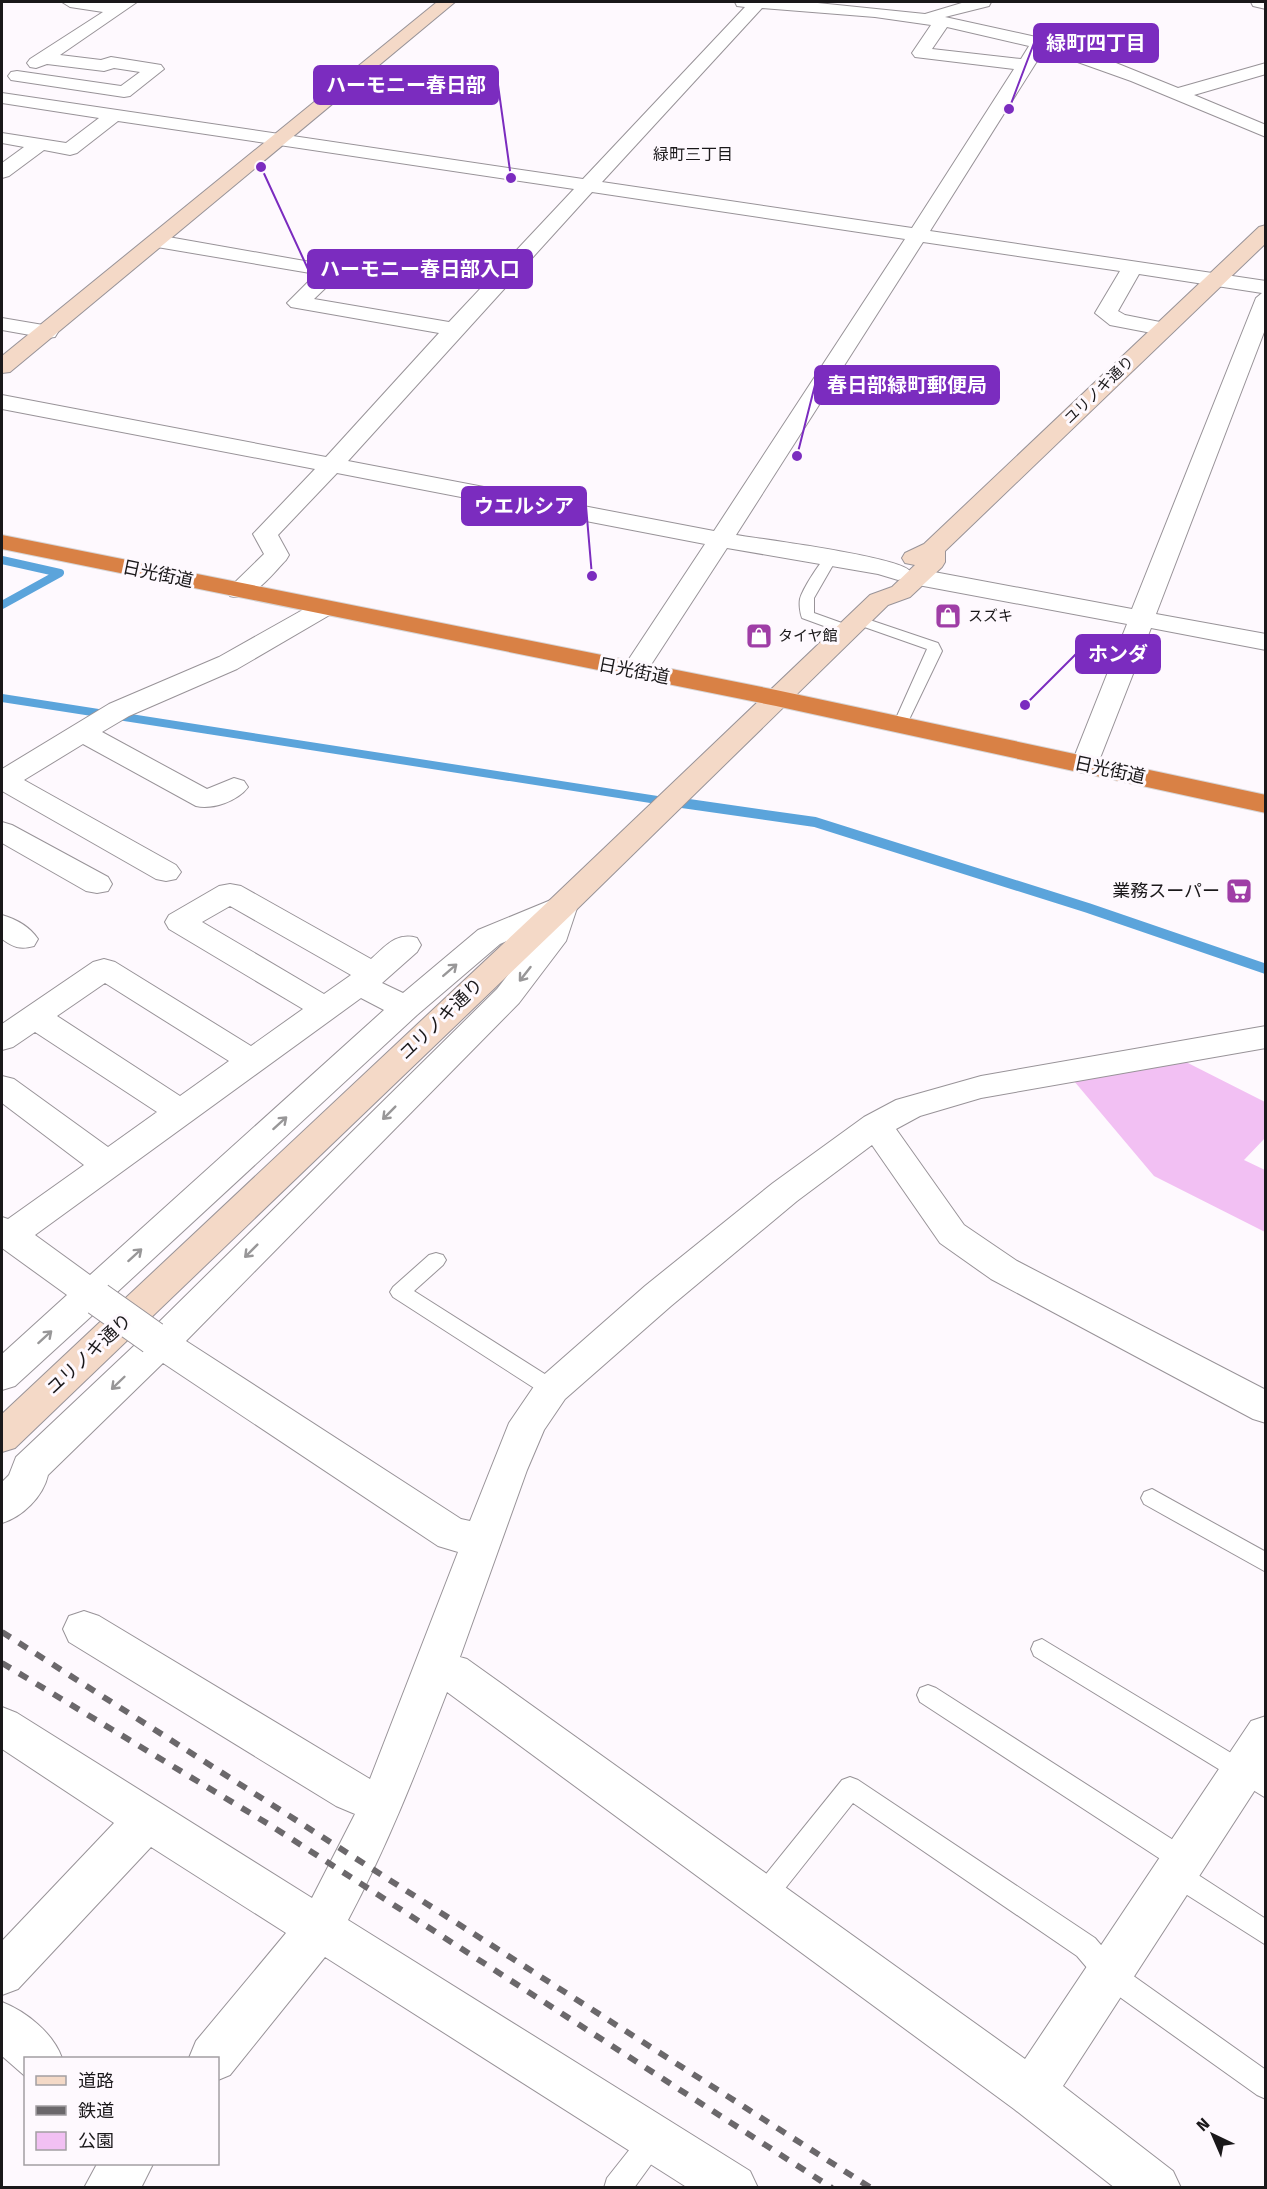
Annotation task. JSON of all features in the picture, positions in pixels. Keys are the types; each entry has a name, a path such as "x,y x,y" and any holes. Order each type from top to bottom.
{"highway":[{"name":"日光街道","path":"2,542 776,698 1266,804"}],"street":[{"path":"70,2 124,5"},
{"path":"2,368 447,2"},
{"path":"239,591 277,555 264,534 333,464 587,185 749,2 800,4 921,18 1007,34 1090,60 1264,130"},
{"path":"885,2 921,18 983,2"},
{"path":"1259,2 1266,4"},
{"path":"2,86 124,5"},
{"path":"942,21 921,53 1025,65"},
{"path":"634,671 918,235 1039,44"},
{"path":"17,76 124,92 155,69 111,62 104,66 44,58"},
{"path":"1176,94 1266,68"},
{"path":"1235,77 1266,90"},
{"path":"2,98 1266,287"},
{"path":"2,138 70,149 114,115"},
{"path":"2,172 41,144"},
{"name":"ユリノキ通り","path":"2,1437 879,600 901,592 918,555 933,549 1266,231"},
{"path":"157,241 332,271 298,303 454,329"},
{"path":"1132,268 1106,313 1118,320 1162,329"},
{"path":"1085,765 1266,298"},
{"path":"2,324 47,332"},
{"path":"2,402 720,540 883,567 908,574 1142,620 1266,642"},
{"path":"166,872 2,781 119,710 228,663 324,608"},
{"path":"82,732 206,800 234,787"},
{"path":"2,831 97,884"},
{"path":"325,1008 180,922 230,893 366,979 406,1008"},
{"path":"2,1376 95,1296 406,1008 489,937 562,905"},
{"path":"2,1507 27,1482 30,1468 157,1340 508,996 551,941 562,905"},
{"path":"406,945 366,979 108,1165 8,1242 95,1296 157,1340 452,1534 482,1540"},
{"path":"2,1039 104,969 252,1061"},
{"path":"34,1016 181,1112"},
{"path":"214,2057 320,1927 352,1869 382,1804 435,1669 508,1470 528,1423 552,1389 658,1296 784,1192 876,1125 908,1108 981,1087 1266,1037"},
{"path":"2,1087 108,1165"},
{"path":"876,1125 952,1234 1004,1270 1266,1408"},
{"path":"84,1629 351,1792 382,1804"},
{"path":"435,1669 452,1672 1031,2092 1156,2187"},
{"path":"2,1726 146,1821 320,1927 733,2187"},
{"path":"1031,2092 1178,1866 1253,1779 1266,1735"},
{"path":"2,1973 146,1821"},
{"path":"2,2025 37,2057"},
{"path":"109,2187 126,2165"}],"lane":[{"path":"830,558 807,598 807,615 927,642 933,646 935,651 900,725"},
{"path":"436,1260 400,1293 552,1389"},
{"path":"1152,1498 1266,1563"},
{"path":"1042,1650 1253,1779"},
{"path":"928,1695 1178,1866 1266,1933"},
{"path":"763,1897 850,1788 1086,1947 1109,1974 1266,2086"},
{"path":"616,2187 655,2137"}],"green space":[{"path":"1182,1060 1265,1102 1265,1138 1244,1160 1265,1170 1265,1232 1154,1176 1074,1081"}],"waterway":[{"path":"2,560 60,573 2,605"},
{"path":"2,698 670,802"},
{"path":"661,800 815,822 1088,908 1266,969"}],"railway":[{"path":"2,1632 871,2188"},
{"path":"2,1663 270,1825 832,2188"}],"place":[{"name":"緑町四丁目","path":"1009,109"},
{"name":"ハーモニー春日部入口","path":"261,167"},
{"name":"ハーモニー春日部","path":"511,178"},
{"name":"春日部緑町郵便局","path":"797,456"},
{"name":"ウエルシア","path":"592,576"},
{"name":"スズキ","path":"948,616"},
{"name":"タイヤ館","path":"759,636"},
{"name":"ホンダ","path":"1025,705"},
{"name":"業務スーパー","path":"1239,891"}],"district":[{"name":"緑町三丁目","path":"693,154"}]}
